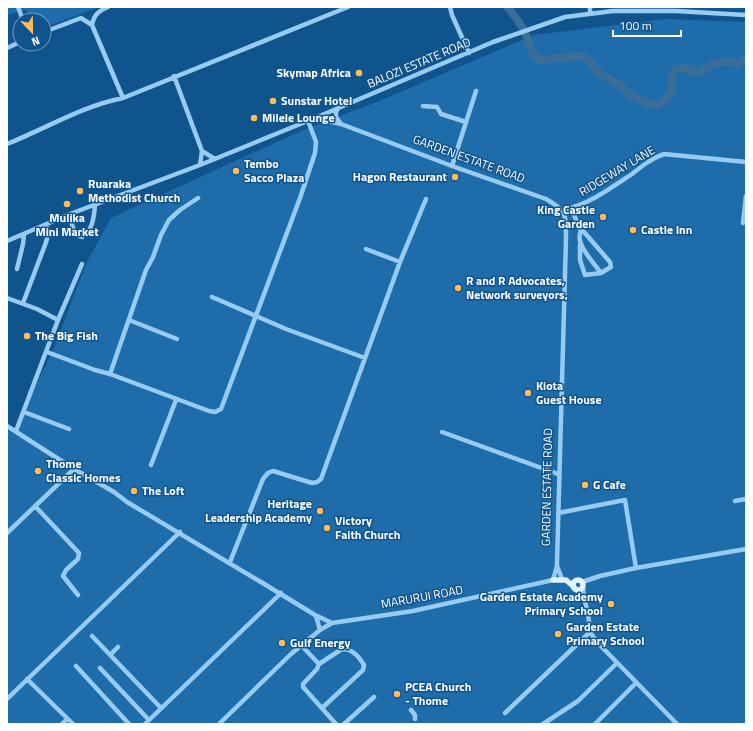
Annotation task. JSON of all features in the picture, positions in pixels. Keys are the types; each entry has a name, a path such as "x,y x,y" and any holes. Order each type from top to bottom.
{"main road":[{"name":"MARURUI ROAD","path":"553,580 581,582"},
{"name":"GARDEN ESTATE ROAD","path":"564,580 575,588"},
{"path":"581,582 580,590 575,588 574,583 581,582"}],"street":[{"path":"108,7 97,12 93,19 92,25 123,98"},
{"path":"7,144 71,116 109,101 123,98 174,76 348,7"},
{"path":"450,7 469,53"},
{"path":"590,7 590,13"},
{"name":"BALOZI ESTATE ROAD","path":"315,118 493,42 509,38 565,17 590,13 651,9 701,10 746,15"},
{"path":"52,29 81,18 92,25"},
{"path":"174,76 202,151 200,165"},
{"path":"452,166 476,91"},
{"path":"423,106 437,107 441,114 466,122"},
{"path":"338,108 335,114 341,124"},
{"path":"7,241 70,214 200,165 315,118"},
{"name":"GARDEN ESTATE ROAD","path":"315,118 341,124 452,166 546,199 563,210 566,238 558,474 557,566 564,580"},
{"path":"47,352 212,412 221,409 300,198 315,153 316,142 308,121"},
{"path":"202,151 215,159"},
{"name":"RIDGEWAY LANE","path":"563,210 583,204 654,158 664,154 746,162"},
{"path":"743,223 746,196"},
{"path":"110,374 146,270 166,225 169,220 180,210 198,198"},
{"path":"230,562 263,479 268,472 272,470 312,483 318,482 321,478 400,262 426,199"},
{"path":"70,214 76,235 82,237 86,234 93,222 95,205"},
{"name":"RIDGEWAY LANE","path":"571,208 579,227 610,262 611,267 601,273 585,275 580,260 579,227"},
{"path":"23,303 46,242 47,224"},
{"path":"17,268 24,234"},
{"path":"580,244 601,273"},
{"path":"366,249 400,262"},
{"path":"16,431 58,320 82,264"},
{"path":"212,297 286,329 365,358"},
{"path":"7,298 23,303 58,320"},
{"path":"129,320 176,339"},
{"path":"151,465 176,400"},
{"path":"24,412 69,429"},
{"path":"7,426 74,469 281,593 315,616 332,623"},
{"path":"442,432 558,474"},
{"path":"7,533 74,469"},
{"path":"735,501 746,499"},
{"path":"558,512 625,500 636,568"},
{"path":"35,506 79,553 78,559 66,570 63,576 78,595"},
{"path":"7,699 180,532"},
{"path":"584,598 581,582 600,576 636,568 746,549"},
{"path":"553,580 557,566"},
{"name":"MARURUI ROAD","path":"332,623 412,611 553,580"},
{"name":"GARDEN ESTATE ROAD","path":"575,588 584,598 588,613 590,632"},
{"path":"145,724 281,593"},
{"path":"315,616 320,630"},
{"path":"219,724 276,667 320,630 332,623"},
{"path":"505,713 590,632 600,646 617,664 677,724"},
{"path":"92,636 161,708"},
{"path":"301,645 319,664"},
{"path":"110,655 118,647"},
{"path":"322,708 363,670 364,665 358,656 350,650 342,650 319,664 317,669 303,684 303,687 336,724"},
{"path":"543,724 584,696 617,664"},
{"path":"76,666 129,724"},
{"path":"100,668 149,720"},
{"path":"27,679 73,724"},
{"path":"595,724 636,683"},
{"path":"344,724 374,697"},
{"path":"411,710 415,715 415,719"},
{"path":"62,724 67,719"}],"shaded area":[{"path":"7,7 99,7 52,25 52,12 27,12 26,10 12,12 12,14 7,15"},
{"path":"666,19 746,22 746,724 7,724 7,430 13,433 54,348 86,264 111,218 301,131 377,102 534,35"}],"waterway":[{"path":"507,7 523,28"},
{"path":"526,35 532,53 539,60 582,56 589,60 600,74 620,85 627,93 655,106 663,102 672,91 671,77 676,69 684,68 698,73 717,63 732,62 738,64 743,60 746,60"}],"place":[{"name":"Skymap Africa","path":"359,73"},
{"name":"Sunstar Hotel","path":"273,101"},
{"name":"Milele Lounge","path":"254,118"},
{"name":"Tembo Sacco Plaza","path":"236,171"},
{"name":"Hagon Restaurant","path":"455,177"},
{"name":"Ruaraka Methodist Church","path":"80,191"},
{"name":"Mulika Mini Market","path":"67,204"},
{"name":"King Castle Garden","path":"603,217"},
{"name":"Castle Inn","path":"633,230"},
{"name":"R and R Advocates, Network surveyors,","path":"458,288"},
{"name":"The Big Fish","path":"27,336"},
{"name":"Kiota Guest House","path":"528,393"},
{"name":"Thome Classic Homes","path":"38,471"},
{"name":"G Cafe","path":"585,485"},
{"name":"The Loft","path":"134,491"},
{"name":"Heritage Leadership Academy","path":"320,511"},
{"name":"Victory Faith Church","path":"327,528"},
{"name":"Garden Estate Academy Primary School","path":"611,604"},
{"name":"Garden Estate Primary School","path":"558,634"},
{"name":"Gulf Energy","path":"282,643"},
{"name":"PCEA Church - Thome","path":"397,694"}]}
